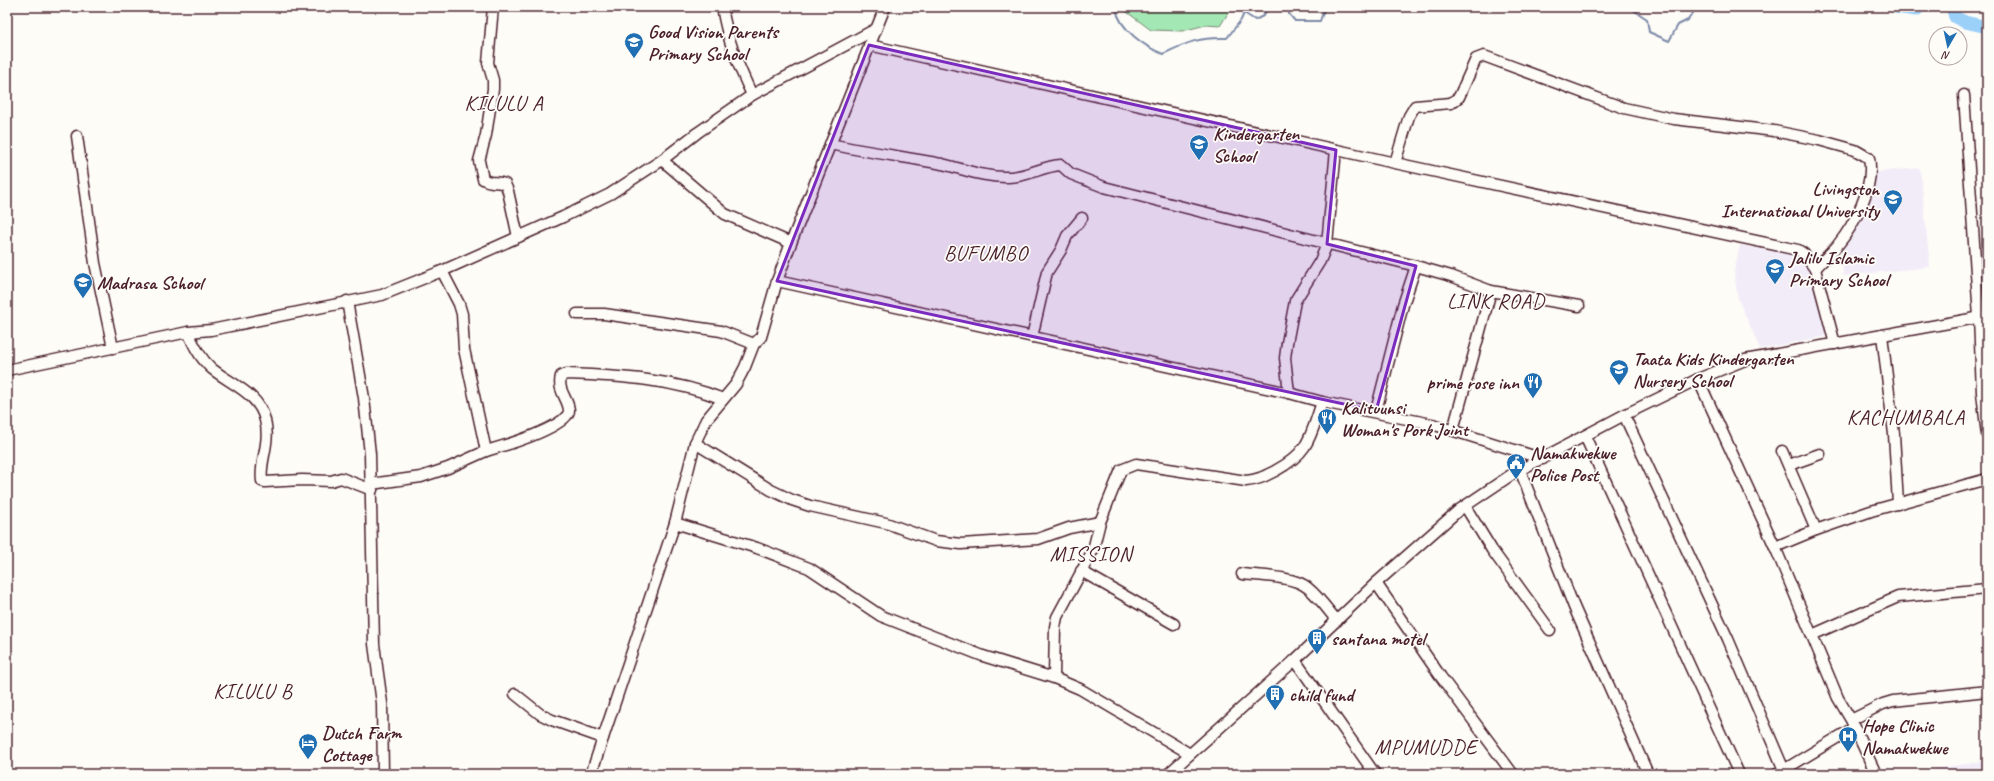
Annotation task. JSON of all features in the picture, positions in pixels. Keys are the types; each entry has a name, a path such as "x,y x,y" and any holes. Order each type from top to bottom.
{"street":[{"path":"493,7 488,58 493,80 493,89 486,135 480,161 483,179 488,182 499,182 505,184 508,191 518,237"},
{"path":"722,7 724,27 732,51 752,95"},
{"path":"591,774 676,522 695,443 706,420 736,384 754,344 762,333 790,243 874,30 885,7"},
{"path":"7,370 188,332 211,330 382,295 442,271 610,194 662,160 697,133 752,95 874,30"},
{"path":"869,45 1336,150 1798,250 1804,254 1815,269 1835,344"},
{"path":"1395,163 1409,116 1415,106 1451,103 1459,97 1476,59 1484,56 1624,108 1674,119 1774,131 1819,140 1855,150 1869,158 1871,166 1870,180 1856,216 1836,247 1815,269"},
{"path":"1964,95 1983,316 1982,393 1987,435"},
{"path":"77,136 95,263 113,348"},
{"path":"830,144 1008,178 1032,174 1047,166 1061,165 1071,174 1104,187 1416,266 1451,276 1491,291 1580,306"},
{"path":"1289,392 1285,358 1295,301 1320,262 1326,244 1336,150"},
{"path":"662,160 724,214 790,243"},
{"path":"1032,337 1047,272 1061,250 1067,236 1082,218"},
{"path":"1376,411 1403,305 1416,266"},
{"path":"442,271 459,304 462,314 464,349 486,451"},
{"path":"777,281 1289,392 1322,402 1376,411 1432,424 1543,459"},
{"path":"1453,430 1491,291"},
{"path":"347,301 364,398 370,454 374,644 382,704 383,774"},
{"path":"577,314 604,314 721,331 754,344"},
{"path":"1168,774 1295,660 1376,583 1466,506 1520,470 1624,415 1698,379 1745,360 1983,316"},
{"path":"188,332 199,355 226,380 249,394 260,407 265,418 268,438 262,481 265,482 322,479 331,481 341,478 371,487 421,477 448,468 486,451 539,433 563,420 568,415 569,410 562,394 559,380 561,376 567,374 620,376 679,385 697,389 723,399"},
{"path":"1882,335 1894,434 1898,504"},
{"path":"1698,379 1775,547 1838,698 1853,724 1876,774"},
{"path":"1054,678 1054,627 1080,571 1093,550 1100,522 1121,470 1136,464 1246,481 1258,480 1300,455 1309,442 1322,402"},
{"path":"1624,415 1728,639 1780,772 1883,704 1893,701 1987,691"},
{"path":"1585,436 1739,774"},
{"path":"695,443 771,490 792,500 810,506 886,523 936,541 961,544 1038,539 1069,528 1100,522"},
{"path":"1782,451 1816,530"},
{"path":"1789,465 1820,454"},
{"path":"1520,470 1574,607 1648,774"},
{"path":"1775,547 1816,530 1898,504 1987,479"},
{"path":"1466,506 1492,550 1550,630"},
{"path":"676,522 757,548 809,568 881,616 983,656 1054,678 1080,689 1190,754"},
{"path":"1080,571 1174,624"},
{"path":"1242,574 1293,581 1302,584 1309,588 1337,621"},
{"path":"1376,583 1441,677 1513,774"},
{"path":"1812,635 1898,597 1987,589"},
{"path":"1295,660 1375,774"},
{"path":"515,694 540,714 552,720 603,738"}],"highlighted area":[{"path":"869,45 1336,150 1327,244 1416,266 1376,411 777,281"}],"shaded area":[{"name":"Livingston International University","path":"1920,168 1930,267 1843,276 1842,252 1867,205 1875,172"},
{"name":"Jalilu Islamic Primary School","path":"1740,245 1800,257 1810,270 1827,336 1760,349 1738,299 1734,272"},
{"path":"1987,761 1987,774 1901,774"}],"green space":[{"path":"1120,7 1237,7 1230,10 1220,26 1206,25 1182,31 1151,30"}],"waterway":[{"path":"1116,8 1118,16 1127,30 1148,47 1163,54 1201,39 1227,38 1241,20 1244,13 1255,20 1263,16 1269,7"},
{"path":"1289,7 1289,14 1295,21 1320,21 1325,7"},
{"path":"1603,7 1611,9 1632,9 1647,19 1649,32 1669,41 1678,25 1688,20 1697,7"},
{"path":"1896,7 1916,10 1920,7"},
{"path":"1952,7 1955,17 1965,22 1987,27"}],"place":[{"name":"Good Vision Parents Primary School","path":"634,59"},
{"name":"Kindergarten School","path":"1199,161"},
{"name":"Livingston International University","path":"1893,216"},
{"name":"Jalilu Islamic Primary School","path":"1775,285"},
{"name":"Madrasa School","path":"83,299"},
{"name":"Taata Kids Kindergarten Nursery School","path":"1619,386"},
{"name":"prime rose inn","path":"1533,399"},
{"name":"Kalituunsi Woman's Pork Joint","path":"1327,435"},
{"name":"Namakwekwe Police Post","path":"1516,480"},
{"name":"santana motel","path":"1317,655"},
{"name":"child fund","path":"1275,711"},
{"name":"Hope Clinic Namakwekwe","path":"1848,753"},
{"name":"Dutch Farm Cottage","path":"308,760"}],"district":[{"name":"KILULU A","path":"504,103"},
{"name":"BUFUMBO","path":"986,253"},
{"name":"LINK ROAD","path":"1496,301"},
{"name":"KACHUMBALA","path":"1906,417"},
{"name":"MISSION","path":"1091,554"},
{"name":"KILULU B","path":"253,691"},
{"name":"MPUMUDDE","path":"1426,747"}]}
